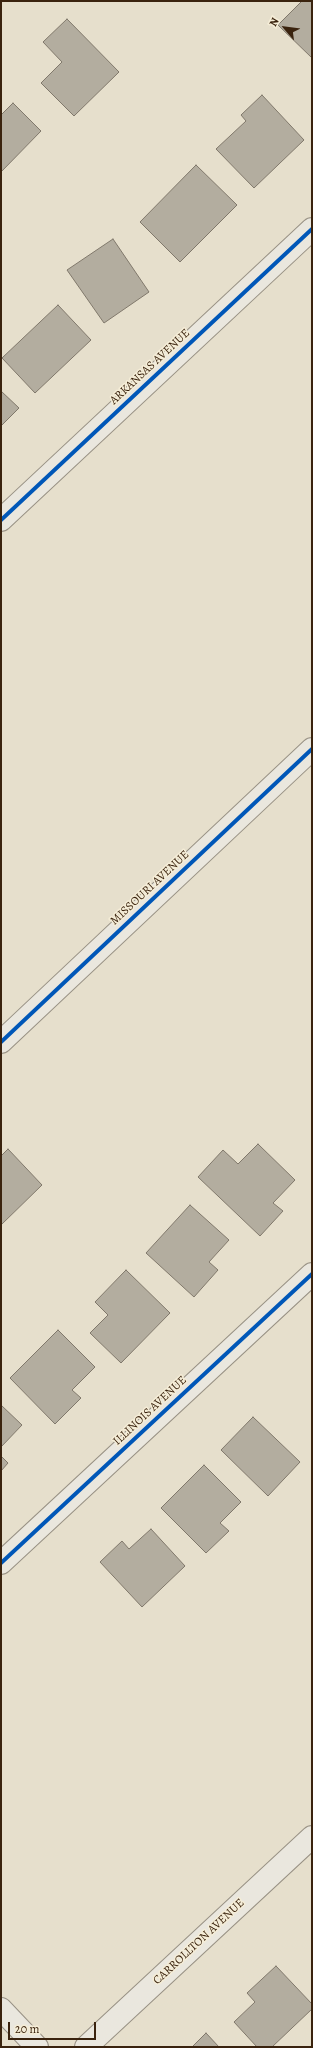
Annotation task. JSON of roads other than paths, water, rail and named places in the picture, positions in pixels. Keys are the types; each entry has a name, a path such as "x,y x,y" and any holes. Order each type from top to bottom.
{"street":[{"name":"ARKANSAS AVENUE","path":"1,520 312,229"},
{"name":"MISSOURI AVENUE","path":"1,1042 312,749"},
{"name":"ILLINOIS AVENUE","path":"1,1563 312,1274"},
{"name":"CARROLLTON AVENUE","path":"86,2047 312,1837"},
{"path":"1,2009 37,2047"}]}
